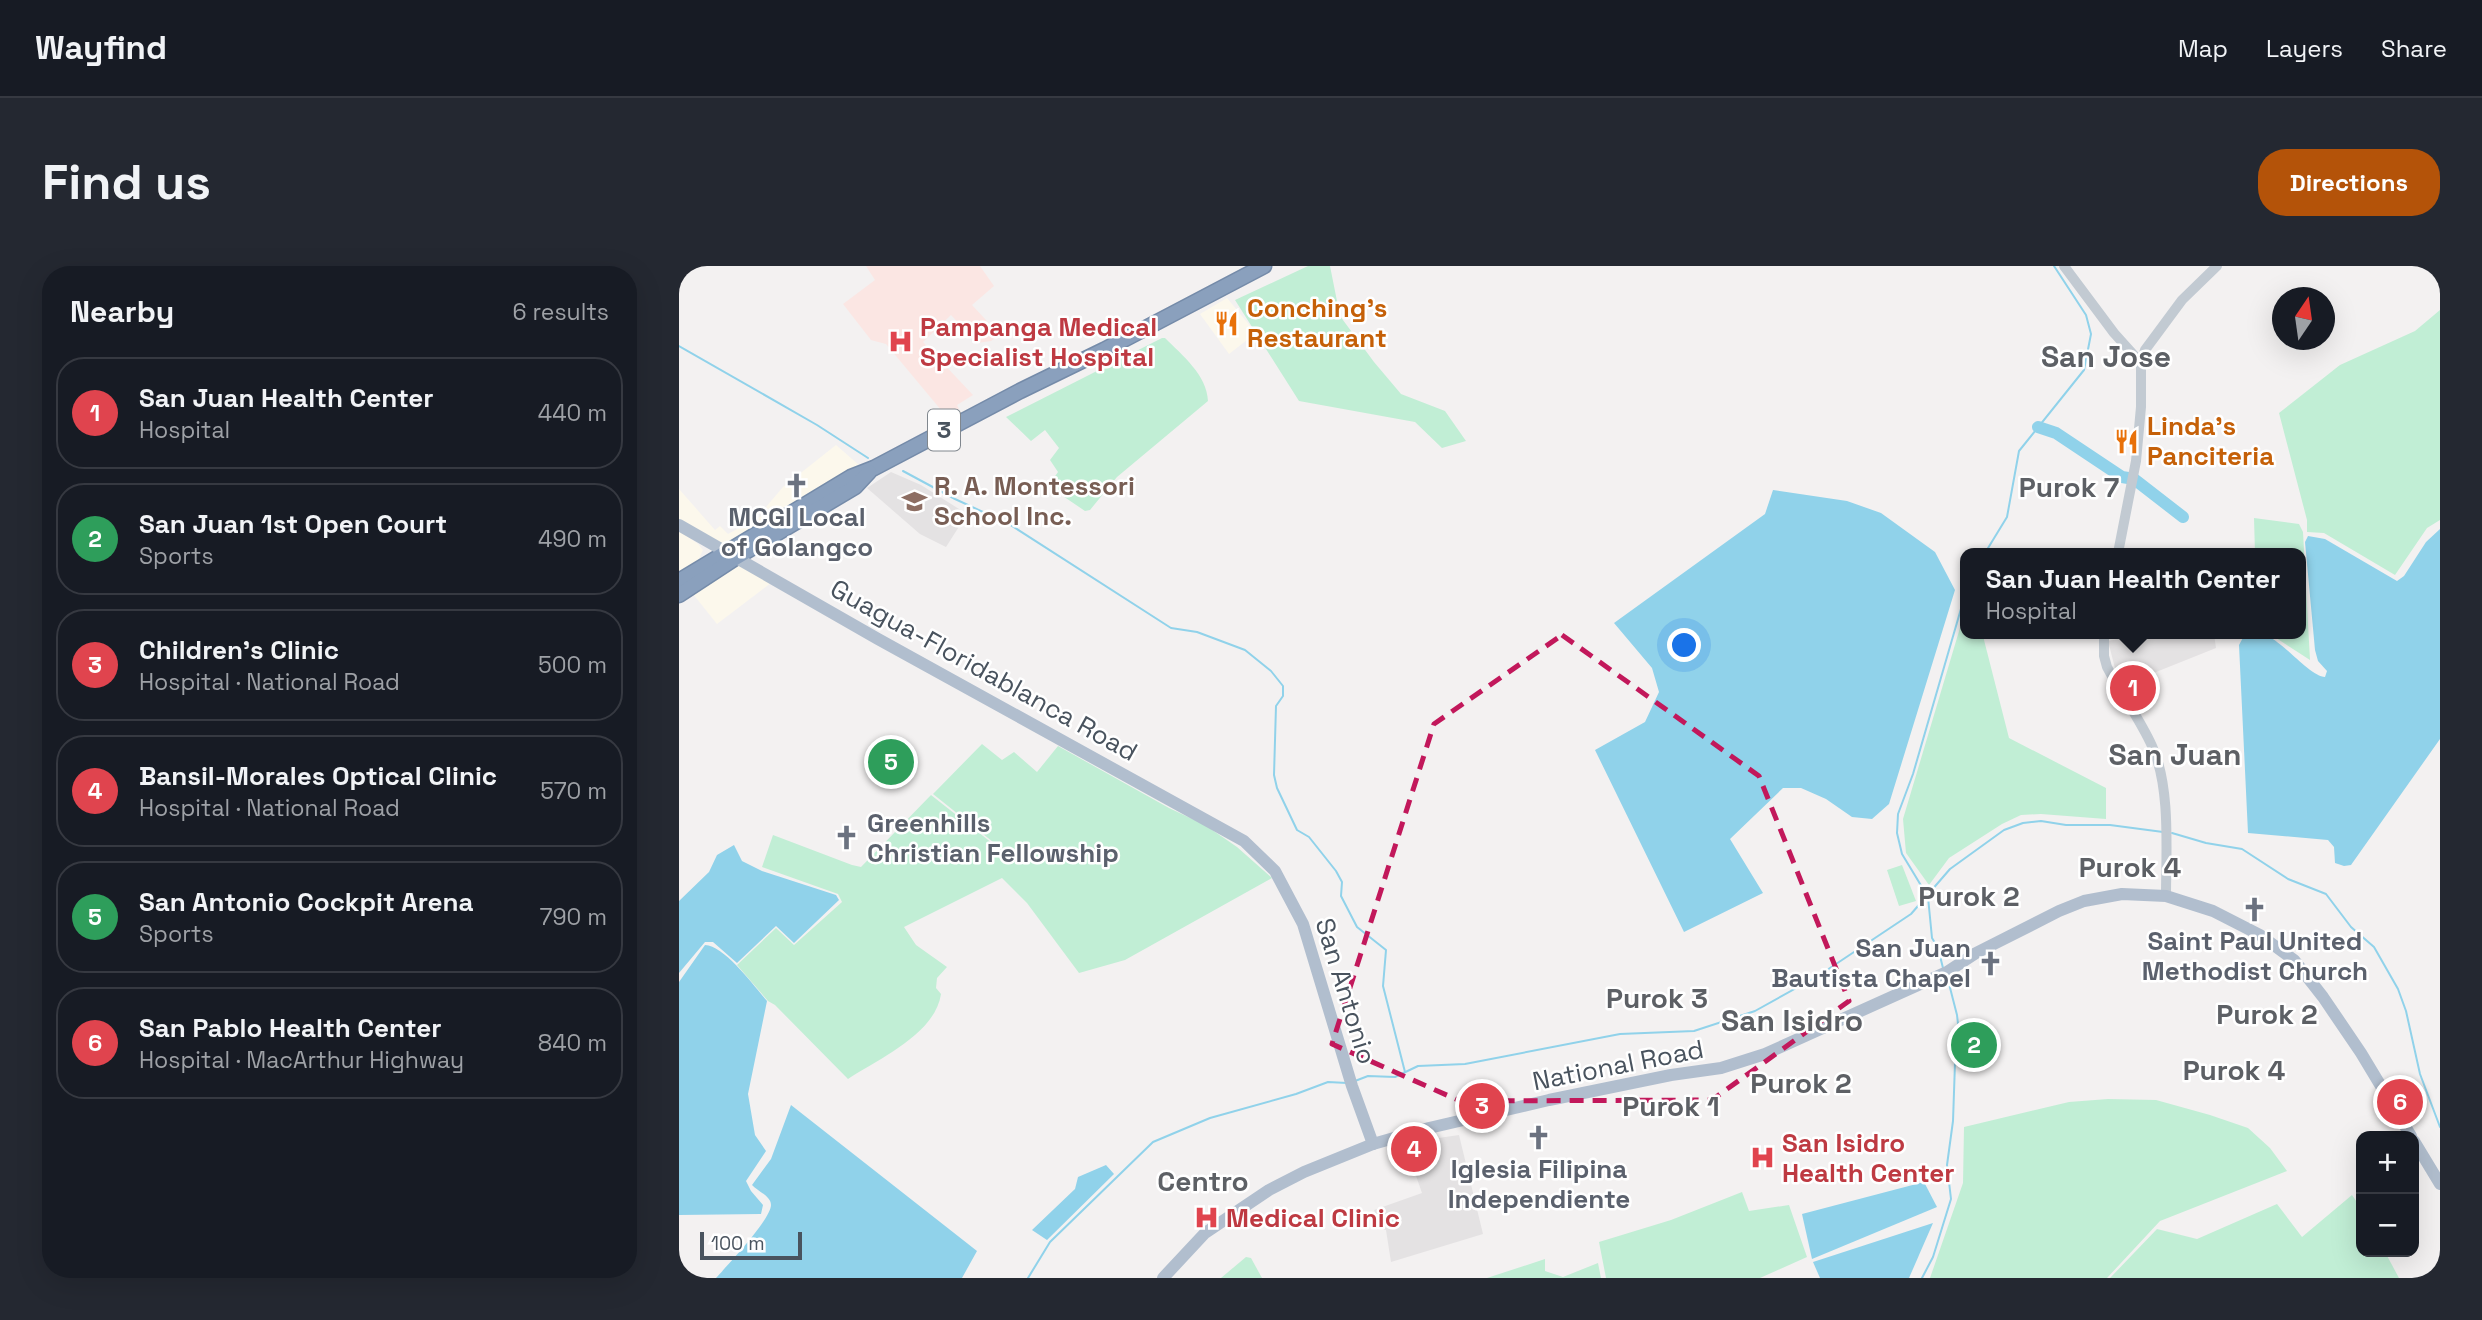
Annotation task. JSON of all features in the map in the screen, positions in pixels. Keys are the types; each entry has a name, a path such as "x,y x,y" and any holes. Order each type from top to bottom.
{"highway":[{"name":"3","path":"679,595 732,554 851,477 1264,266"},
{"name":"3","path":"679,582 732,554"}],"main road":[{"name":"Guagua-Floridablanca Road","path":"679,525 878,639 1237,836 1264,859"},
{"name":"San Antonio","path":"1264,859 1279,878 1303,924 1352,1086 1373,1144"},
{"name":"National Road","path":"1163,1278 1205,1233 1269,1190 1304,1172 1373,1144 1559,1097 1721,1068 1765,1054 1945,974 1976,953 2034,922 2079,902 2122,894 2166,896 2213,911 2260,935 2294,960 2361,1053 2408,1131"},
{"name":"National Road","path":"2419,1150 2440,1184"}],"street":[{"path":"2064,266 2114,333 2141,363"},
{"path":"2119,548 2133,477 2144,350 2182,300 2217,266"},
{"path":"2104,639 2107,667 2154,749 2164,794 2166,896"}],"highlighted area":[{"path":"1562,635 1759,776 1849,1001 1712,1100 1460,1101 1332,1044 1434,724"}],"shaded area":[{"name":"Pampanga Medical Specialist Hospital","path":"866,266 980,266 994,286 972,305 1000,335 991,341 977,343 951,315 923,342 973,395 957,405 959,409 946,416 886,344 871,340 843,304 875,280"},
{"name":"Conching's Restaurant","path":"1227,298 1256,333 1229,354 1200,314"},
{"path":"836,445 859,465 723,548 679,524 679,489 715,530 720,526 728,534 769,512 766,507 783,487"},
{"name":"R. A. Montessori School Inc.","path":"891,472 921,485 967,514 946,547 920,534 867,488"},
{"path":"679,531 703,550 698,561 679,573"},
{"path":"740,563 771,583 717,624 693,594"},
{"path":"2215,639 2216,648 2136,680 2133,671 2117,676 2108,641"},
{"path":"1459,1135 1483,1234 1391,1262 1386,1230 1382,1229 1374,1210 1422,1193 1414,1170 1425,1167 1418,1141"}],"green space":[{"path":"1308,266 1330,266 1340,316 1401,394 1445,411 1466,441 1442,448 1415,422 1299,401 1235,300"},
{"path":"2440,310 2440,520 2427,528 2395,575 2324,533 2307,532 2307,520 2279,413 2340,365 2415,331"},
{"path":"1162,338 1193,366 1207,392 1208,401 1117,477 1090,510 1085,511 1054,490 1051,482 1058,472 1050,460 1059,448 1045,430 1031,441 1006,417"},
{"path":"2254,518 2299,524 2303,532 2304,548 2255,548"},
{"path":"2306,587 2310,660 2278,639 2306,639"},
{"path":"1960,628 1960,639 1984,639 2009,738 2106,788 2106,819 2021,815 1949,858 1929,885 1906,853 1903,819"},
{"path":"982,744 1002,760 1014,752 1037,772 1058,746 1205,825 1237,847 1272,878 1125,960 1079,973 1027,903 1002,878 904,927 916,945 947,967 937,978 936,988 941,994 937,1008 917,1033 904,1044 848,1079 768,1001 737,965 776,928 794,945 842,902 838,894 762,867 773,835 861,867 931,795 997,847 999,858 998,846 933,794"},
{"path":"1902,865 1916,901 1899,906 1887,870"},
{"path":"2108,1099 2156,1100 2248,1128 2270,1148 2287,1171 2160,1221 2107,1278 1930,1278 1963,1183 1964,1127 2069,1102"},
{"path":"1742,1192 1749,1211 1789,1205 1807,1257 1760,1278 1606,1278 1599,1242 1671,1220"},
{"path":"2352,1195 2356,1201 2356,1257 2388,1257 2399,1278 2110,1278 2157,1229 2197,1239 2277,1204 2302,1237"},
{"path":"1246,1257 1251,1258 1262,1278 1221,1278"},
{"path":"1545,1259 1545,1271 1563,1277 1598,1263 1601,1278 1487,1278"}],"water":[{"path":"1773,490 1847,501 1881,513 1935,552 1955,590 1889,804 1872,819 1852,817 1826,799 1801,788 1783,788 1730,839 1763,893 1684,932 1595,750 1645,722 1659,692 1652,668 1614,623 1765,514"},
{"path":"2440,529 2440,739 2351,865 2335,863 2334,847 2328,840 2248,833 2239,645 2242,639 2273,639 2312,671 2325,677 2327,671 2318,661 2315,650 2305,542 2308,536 2325,539 2397,581 2404,576 2426,542"},
{"path":"734,845 742,861 762,871 836,895 839,900 794,943 776,926 737,963 713,942 705,942 679,973 679,901 709,872 717,855"},
{"path":"705,945 713,947 730,959 767,1001 748,1094 755,1135 766,1151 746,1181 763,1205 761,1214 679,1215 679,982"},
{"path":"791,1105 977,1251 962,1278 716,1278 748,1242 769,1212 769,1199 752,1185 771,1159"},
{"path":"1106,1165 1114,1174 1047,1240 1032,1230 1075,1189 1078,1177"},
{"path":"1924,1182 1937,1207 1812,1259 1802,1214"},
{"path":"1933,1223 1909,1278 1820,1278 1813,1262"}],"waterway":[{"path":"1988,548 2007,517 2019,451 2084,370 2091,334 2086,315 2054,266"},
{"path":"679,346 817,425 868,458"},
{"path":"2038,427 2056,433 2122,477 2134,479 2183,517"},
{"path":"903,471 1009,524 1171,628 1197,632 1245,650 1271,671 1283,686 1283,696 1276,706 1274,775 1277,788 1297,830 1309,837 1336,871 1342,882 1341,896 1357,927 1386,950 1383,986 1405,1072"},
{"path":"1943,968 1938,948 1932,938 1928,897 1902,854 1897,833 1898,814 1913,774 1960,612"},
{"path":"1355,1081 1368,1076 1395,1077 1418,1066 1465,1064 1620,1034 1694,1031 1755,1011 1818,976 1911,914 1950,869 2004,830 2023,823 2041,821 2066,825 2110,825 2163,832"},
{"path":"2172,833 2206,843 2242,849 2288,879 2326,894 2351,927 2374,947 2398,989 2406,1011 2420,1074 2440,1127"},
{"path":"1922,1278 1933,1257 1951,1199 1947,1165 1953,1121 1955,1063 1960,1041 1957,1015 1947,976"},
{"path":"1028,1278 1050,1242 1153,1142 1210,1118 1296,1094 1328,1082 1347,1083"}],"place":[{"name":"Conching's Restaurant","path":"1227,323"},
{"name":"Pampanga Medical Specialist Hospital","path":"900,342"},
{"name":"Linda's Panciteria","path":"2127,441"},
{"name":"MCGI Local of Golangco","path":"797,485"},
{"name":"R. A. Montessori School Inc.","path":"914,501"},
{"name":"San Juan Health Center","path":"2133,688"},
{"name":"San Antonio Cockpit Arena","path":"891,762"},
{"name":"Greenhills Christian Fellowship","path":"847,838"},
{"name":"Saint Paul United Methodist Church","path":"2255,909"},
{"name":"San Juan Bautista Chapel","path":"1991,963"},
{"name":"San Juan 1st Open Court","path":"1974,1045"},
{"name":"San Pablo Health Center","path":"2400,1102"},
{"name":"Children's Clinic","path":"1482,1106"},
{"name":"Iglesia Filipina Independiente","path":"1539,1137"},
{"name":"Bansil-Morales Optical Clinic","path":"1414,1149"},
{"name":"San Isidro Health Center","path":"1762,1158"},
{"name":"Medical Clinic","path":"1206,1218"}],"district":[{"name":"San Jose","path":"2106,357"},
{"name":"Purok 7","path":"2069,487"},
{"name":"San Juan","path":"2175,755"},
{"name":"Purok 4","path":"2130,867"},
{"name":"Purok 2","path":"1969,896"},
{"name":"Purok 3","path":"1657,998"},
{"name":"Purok 2","path":"2267,1014"},
{"name":"San Isidro","path":"1792,1021"},
{"name":"Purok 4","path":"2234,1070"},
{"name":"Purok 2","path":"1801,1083"},
{"name":"Purok 1","path":"1671,1106"},
{"name":"Centro","path":"1203,1181"}]}
